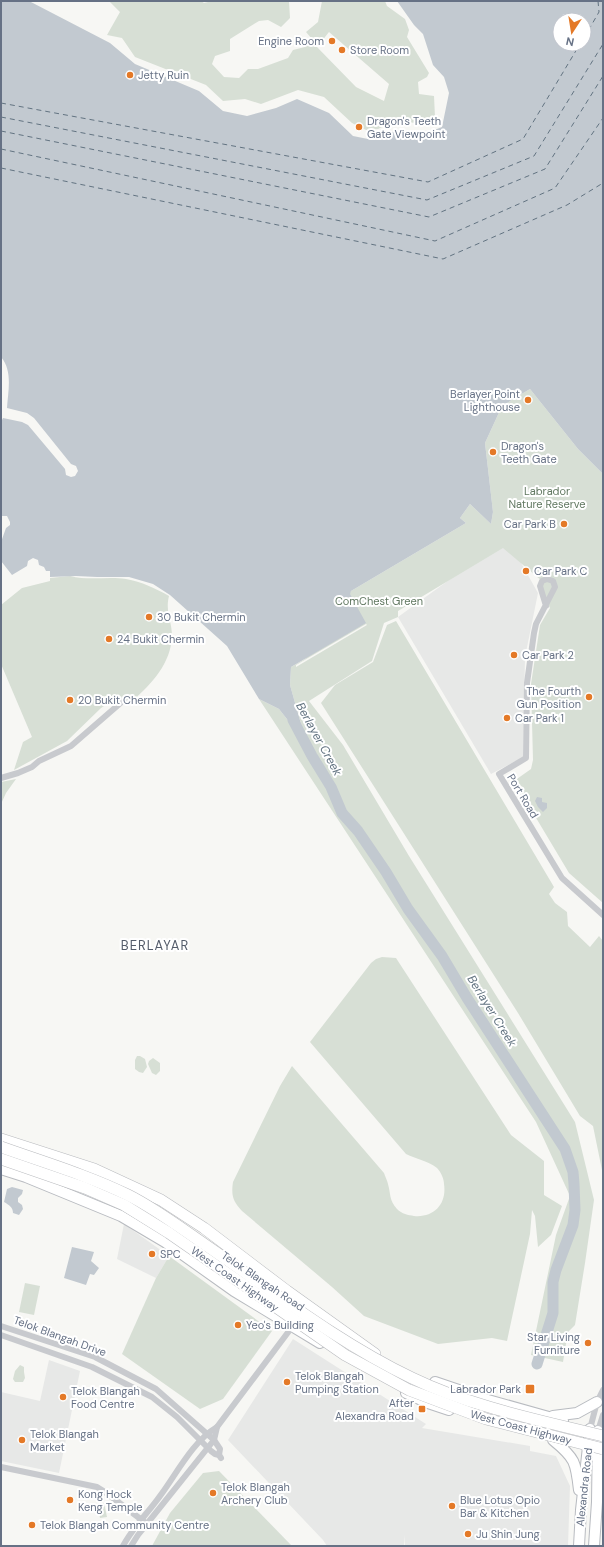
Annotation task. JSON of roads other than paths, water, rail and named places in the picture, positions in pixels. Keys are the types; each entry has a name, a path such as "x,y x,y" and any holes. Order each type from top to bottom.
{"highway":[{"path":"1,1139 94,1169 161,1200 204,1228 375,1354"},
{"name":"West Coast Highway","path":"1,1147 88,1178 128,1195 174,1224 351,1346 412,1378 450,1394 489,1407 599,1432"},
{"name":"West Coast Highway","path":"1,1159 85,1188 124,1205 169,1233 345,1356 409,1390 486,1419 601,1451"}],"main road":[{"name":"Telok Blangah Road","path":"1,1142 64,1164 131,1193 375,1354 417,1375 441,1385 488,1400 599,1432"},
{"name":"Telok Blangah Road","path":"1,1169 26,1177 121,1216 165,1242 234,1291 292,1327 413,1397 485,1423 601,1451"},
{"path":"195,1262 196,1255 206,1242"},
{"path":"428,1403 437,1398 441,1385"},
{"path":"548,1417 577,1413 597,1402"},
{"name":"Alexandra Road","path":"580,1546 581,1510 588,1449 599,1432"},
{"name":"Alexandra Road","path":"594,1546 601,1451 599,1432"},
{"path":"553,1440 568,1452 576,1463 581,1510"},
{"path":"597,1502 603,1488"}],"street":[{"path":"542,592 548,594 554,592 554,582 548,579 542,581 540,584 540,588 546,606"},
{"name":"Port Road","path":"554,592 536,624 527,683 526,758 499,774 562,878 603,915"},
{"path":"1,778 18,774 32,767 39,761 71,746 124,700"},
{"name":"Telok Blangah Drive","path":"1,1326 95,1357 156,1389 214,1440 220,1449 221,1457 208,1448 177,1417 152,1397 92,1367 1,1335"},
{"path":"131,1546 214,1440 217,1427 292,1327"},
{"path":"599,1432 597,1402 603,1390"},
{"path":"599,1432 603,1415"},
{"path":"123,1546 200,1440 206,1433 217,1427"},
{"path":"1,1467 97,1487 147,1524"}],"waterway":[{"name":"Berlayer Creek","path":"293,720 312,756 331,787 342,813 358,831 386,872 408,909 442,956 467,998 565,1149 573,1172 575,1210 573,1225 553,1282 553,1313 537,1364"}],"place":[{"name":"Engine Room","path":"332,41"},
{"name":"Store Room","path":"342,50"},
{"name":"Jetty Ruin","path":"130,75"},
{"name":"Dragon's Teeth Gate Viewpoint","path":"359,127"},
{"name":"Berlayer Point Lighthouse","path":"528,400"},
{"name":"Dragon's Teeth Gate","path":"493,452"},
{"name":"Car Park B","path":"564,524"},
{"name":"Car Park C","path":"526,571"},
{"name":"30 Bukit Chermin","path":"149,617"},
{"name":"24 Bukit Chermin","path":"109,639"},
{"name":"Car Park 2","path":"514,655"},
{"name":"The Fourth Gun Position","path":"589,697"},
{"name":"20 Bukit Chermin","path":"70,700"},
{"name":"Car Park 1","path":"507,718"},
{"name":"SPC","path":"152,1254"},
{"name":"Yeo's Building","path":"238,1325"},
{"name":"Star Living Furniture","path":"588,1343"},
{"name":"Telok Blangah Pumping Station","path":"287,1382"},
{"name":"Labrador Park","path":"530,1389"},
{"name":"Telok Blangah Food Centre","path":"63,1397"},
{"name":"After Alexandra Road","path":"422,1409"},
{"name":"Telok Blangah Market","path":"22,1440"},
{"name":"Telok Blangah Archery Club","path":"213,1493"},
{"name":"Kong Hock Keng Temple","path":"70,1500"},
{"name":"Blue Lotus Opio Bar & Kitchen","path":"452,1506"},
{"name":"Telok Blangah Community Centre","path":"32,1525"},
{"name":"Ju Shin Jung","path":"468,1534"}],"district":[{"name":"BERLAYAR","path":"155,945"}],"park label":[{"name":"Labrador Nature Reserve","path":"547,497"},
{"name":"ComChest Green","path":"379,601"}]}
